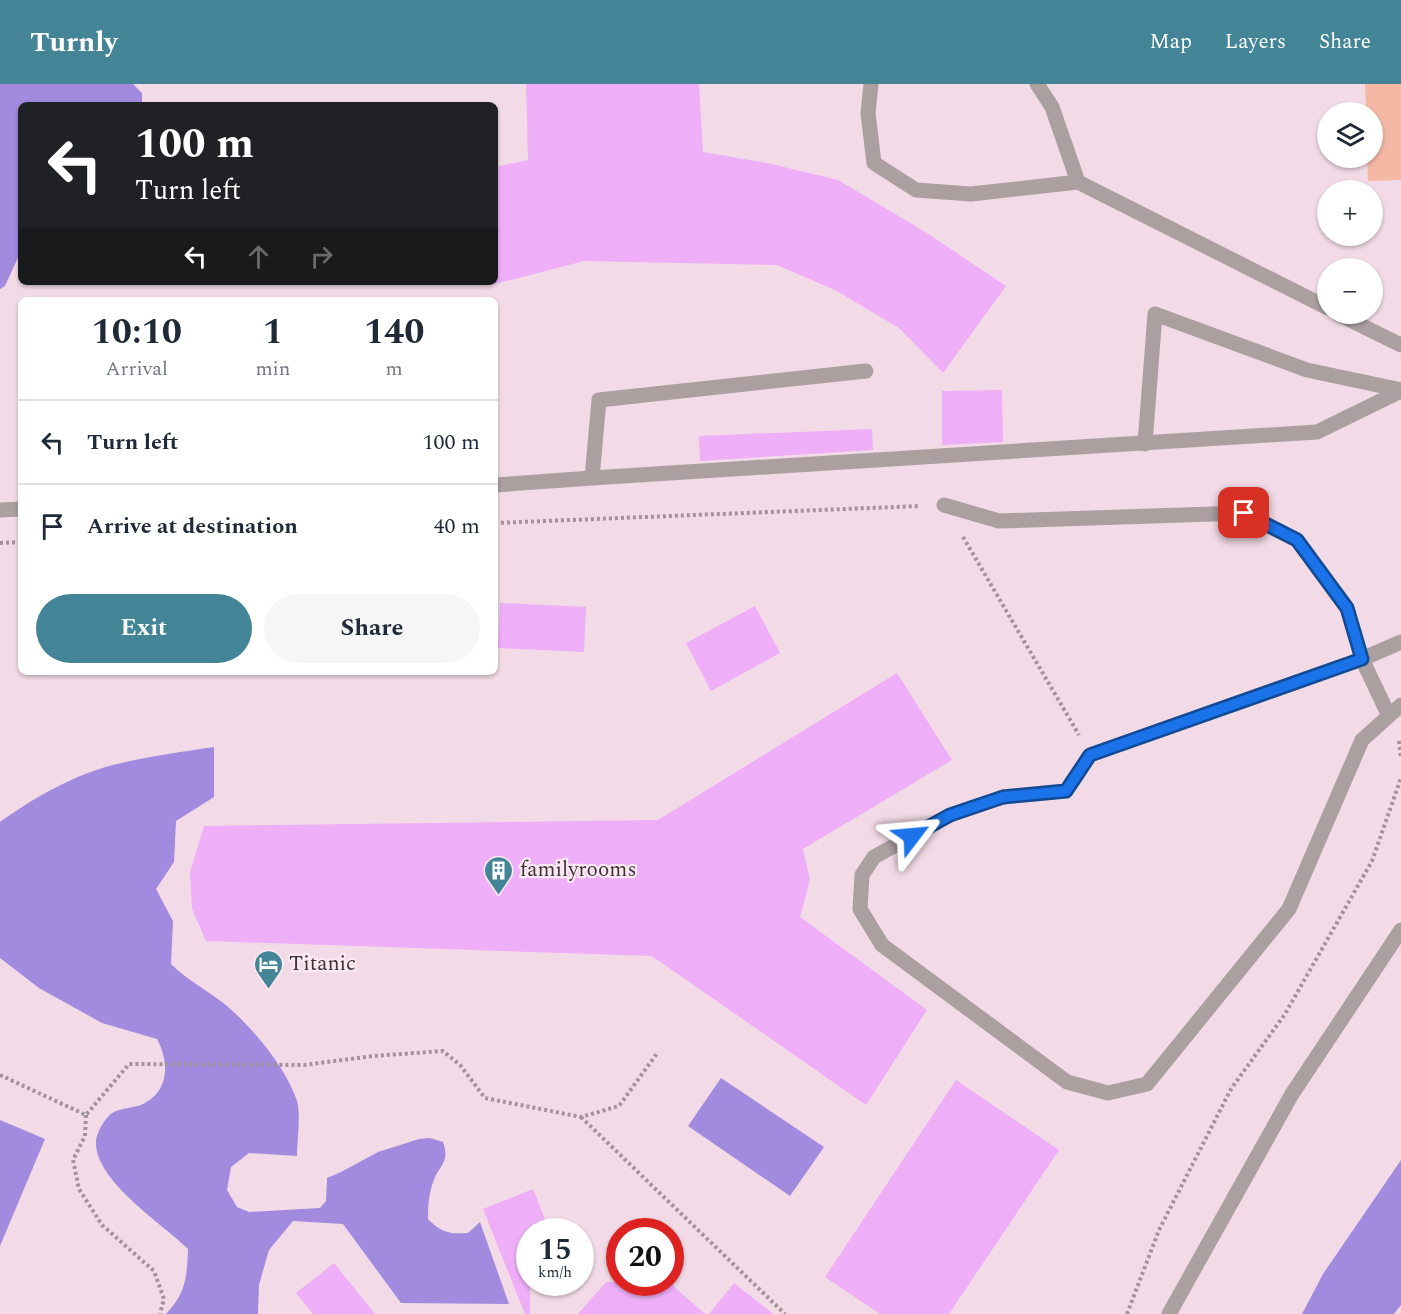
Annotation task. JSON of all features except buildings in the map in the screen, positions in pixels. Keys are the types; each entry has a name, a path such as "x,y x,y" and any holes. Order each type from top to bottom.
{"lane":[{"path":"871,84 868,114 874,163 916,190 971,194 1078,182 1317,302"},
{"path":"1037,84 1052,107 1078,182"},
{"path":"1145,444 1155,314 1307,370 1401,391"},
{"path":"1358,324 1401,345"},
{"path":"592,478 599,400 866,371"},
{"path":"498,485 1317,432 1401,391"},
{"path":"944,505 999,522 1244,513 1297,540 1347,608 1362,659 1389,716"},
{"path":"0,510 18,509"},
{"path":"1401,642 1362,659 1090,755 1066,791 1003,797 950,815 874,857 862,875 860,909 882,945 1067,1082 1107,1092 1147,1084 1289,909 1362,740 1401,705"},
{"path":"1169,1314 1292,1094 1401,930"}],"path":[{"path":"498,523 944,505 1090,755"},
{"path":"0,543 18,542"},
{"path":"1127,1314 1159,1230 1231,1089 1285,1014 1372,861 1401,778"},
{"path":"160,1314 164,1299 154,1271 102,1225 79,1189 73,1160 85,1136 86,1115 129,1064 304,1065 373,1056 443,1052 460,1065 485,1098 581,1118 619,1106 658,1053"},
{"path":"0,1075 86,1115"},
{"path":"581,1118 786,1314"}],"shaded area":[{"path":"0,84 133,84 142,93 142,102 18,102 18,258 5,286 0,289"},
{"path":"1365,84 1401,84 1401,180 1368,180 1367,168 1383,168 1383,102 1366,102"},
{"path":"214,747 214,797 176,821 174,862 156,889 173,921 171,964 233,1011 255,1034 285,1074 297,1101 299,1113 297,1156 249,1153 231,1167 227,1190 237,1207 249,1212 320,1208 326,1201 327,1178 378,1152 419,1139 430,1138 443,1142 445,1157 431,1188 428,1219 446,1232 456,1233 468,1233 480,1222 509,1304 401,1303 343,1224 293,1221 269,1250 259,1285 258,1314 166,1314 178,1299 184,1284 188,1249 119,1187 99,1158 96,1143 99,1130 111,1114 141,1105 157,1093 162,1085 165,1067 161,1048 157,1039 102,1023 39,988 0,958 0,822 56,787 101,768"},
{"path":"721,1078 824,1147 790,1196 688,1126"},
{"path":"0,1120 45,1139 0,1246"},
{"path":"1401,1160 1401,1305 1394,1314 1302,1314 1323,1274"}],"place":[{"name":"familyrooms","path":"499,896"},
{"name":"Titanic","path":"268,990"}],"route":[{"path":"912,836 950,815 1003,797 1066,791 1090,755 1362,659 1347,608 1297,540 1244,513"}]}
